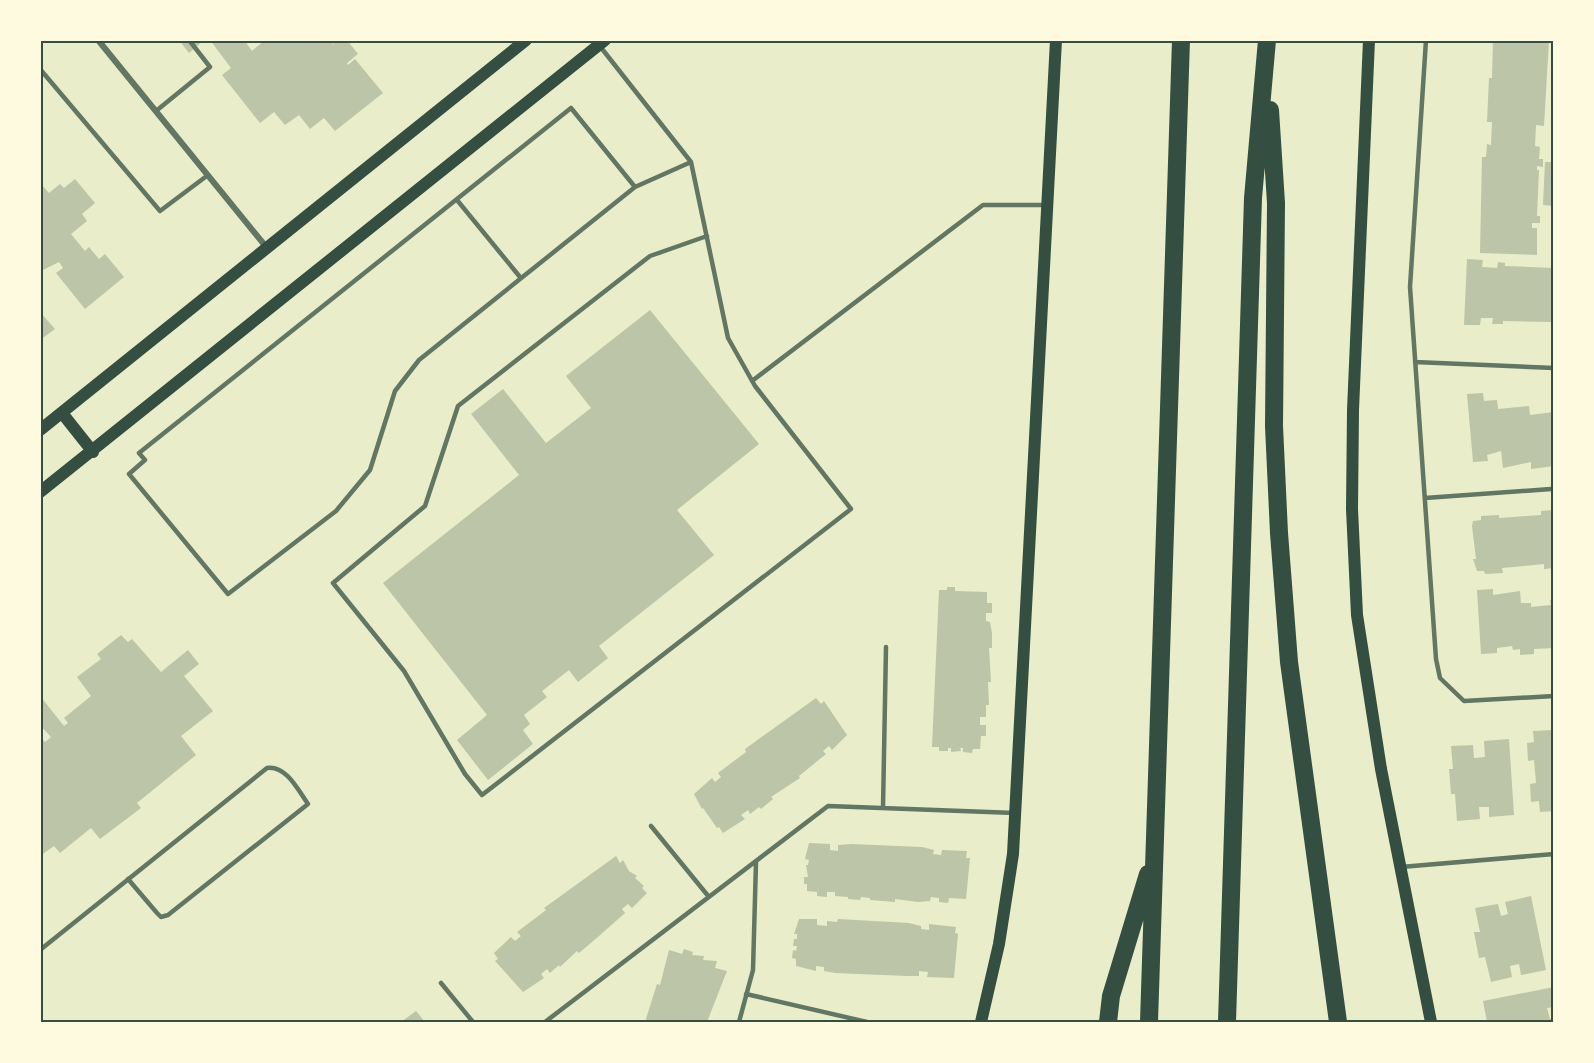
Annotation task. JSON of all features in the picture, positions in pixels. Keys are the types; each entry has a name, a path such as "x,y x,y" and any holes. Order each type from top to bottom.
{"highway":[{"path":"1149,1023 1181,40"},
{"path":"1227,1023 1253,198 1267,47"},
{"path":"1267,47 1276,203 1274,426 1279,532 1289,662 1338,1023"},
{"path":"1108,1023 1111,996 1155,849"}],"main road":[{"path":"40,430 526,40"},
{"path":"981,1023 999,944 1013,854 1056,40"},
{"path":"1369,40 1353,410 1352,509 1357,615 1369,697 1431,1023"},
{"path":"40,492 93,452 600,42"},
{"path":"62,413 93,452"}],"street":[{"path":"98,40 267,248"}],"lane":[{"path":"156,111 210,67 189,40"},
{"path":"1426,40 1410,287 1436,659 1440,678 1464,701 1554,696"},
{"path":"600,42 691,162 707,236 728,338 752,381 851,509 482,795 465,774 404,671 333,583 425,506 458,406 650,256 707,236"},
{"path":"40,69 160,211 208,175"},
{"path":"635,187 571,108 139,453 145,460 129,474 228,594 336,511 370,470 390,402 419,360 635,187 691,162"},
{"path":"457,200 520,277"},
{"path":"752,381 982,205 1048,205"},
{"path":"1415,362 1554,368"},
{"path":"1425,498 1551,489"},
{"path":"883,808 886,647"},
{"path":"40,950 128,879 267,768 273,767 284,772 308,804 168,915 161,917 157,914 128,879"},
{"path":"546,1023 828,806 1016,813"},
{"path":"651,826 709,897"},
{"path":"1400,867 1554,854"},
{"path":"739,1023 753,970 756,862"},
{"path":"441,983 474,1023"},
{"path":"746,994 867,1023"}],"building":[{"path":"179,40 204,40 189,53"},
{"path":"210,40 244,40 252,51 265,40 334,40 332,45 337,40 347,40 358,54 347,63 348,65 355,59 383,93 335,131 324,118 310,129 299,115 285,125 274,112 260,123 222,75 231,68"},
{"path":"1493,40 1549,40 1544,126 1536,125 1535,146 1540,147 1539,159 1543,159 1543,167 1537,166 1539,170 1537,216 1540,216 1540,223 1532,223 1532,228 1537,228 1537,255 1480,253 1482,157 1486,157 1487,144 1491,145 1492,122 1487,122"},
{"path":"1545,162 1554,162 1554,206 1543,205"},
{"path":"75,179 95,203 82,214 87,221 71,234 85,251 89,247 99,259 105,254 124,277 85,309 56,273 63,268 59,262 43,270 40,267 40,183 49,193 60,184 64,188"},
{"path":"1467,259 1483,260 1482,267 1497,268 1498,262 1505,263 1505,266 1554,268 1554,322 1503,321 1503,324 1492,324 1493,318 1481,318 1480,325 1464,325"},
{"path":"650,310 759,444 677,510 714,555 599,646 608,658 578,682 569,670 542,691 547,697 524,715 530,724 523,730 533,744 488,780 457,740 487,715 383,583 519,475 471,414 503,389 546,443 591,408 566,376"},
{"path":"40,312 55,329 40,340"},
{"path":"1483,393 1484,401 1497,400 1498,409 1529,406 1530,415 1554,412 1554,466 1531,469 1531,462 1503,468 1501,451 1487,455 1488,461 1473,462 1467,394"},
{"path":"1554,510 1554,568 1544,569 1544,564 1502,568 1503,573 1485,574 1484,571 1477,571 1473,559 1476,559 1473,521 1481,520 1481,516 1499,515 1499,518 1541,515 1541,511"},
{"path":"947,587 955,587 955,591 987,592 987,603 992,603 992,613 986,613 986,621 990,622 992,633 992,648 989,648 991,682 988,682 989,705 986,705 986,717 980,717 980,725 986,725 986,736 981,736 980,749 973,749 972,753 963,752 963,748 960,748 961,751 951,752 951,748 948,748 948,751 939,751 939,747 932,747 939,590 947,590"},
{"path":"1493,589 1493,595 1520,591 1521,603 1531,603 1531,607 1551,605 1550,600 1554,600 1554,648 1534,649 1534,654 1520,655 1520,649 1513,650 1512,646 1497,648 1497,653 1481,654 1477,590"},
{"path":"121,635 128,642 132,639 161,672 188,650 199,664 184,676 213,711 181,736 196,755 137,803 141,808 100,839 91,828 60,853 54,846 40,856 40,737 45,742 51,737 40,725 40,696 64,726 68,723 64,718 91,696 77,677 101,659 97,654"},
{"path":"816,698 821,704 824,701 847,735 832,750 829,746 823,751 826,754 799,776 800,778 771,797 773,799 761,809 759,807 750,814 748,810 741,815 745,819 723,833 702,809 694,794 712,778 715,782 721,777 718,773 746,752 745,749"},
{"path":"1554,730 1554,811 1540,812 1539,801 1531,802 1530,784 1536,783 1534,760 1528,761 1527,743 1534,742 1533,731"},
{"path":"1509,739 1514,815 1489,817 1489,807 1479,807 1480,819 1457,821 1455,794 1451,794 1449,769 1453,769 1451,746 1473,745 1474,758 1485,757 1484,741"},
{"path":"809,843 830,844 830,850 838,851 838,845 851,844 922,847 934,850 933,854 941,855 942,850 967,851 966,858 970,858 966,899 949,898 948,903 939,902 939,898 931,897 930,901 895,899 895,902 861,897 860,900 848,899 848,897 835,896 835,892 827,892 827,897 817,896 817,892 807,891 807,884 804,884 804,877 808,877 806,865 809,860 805,859"},
{"path":"616,856 620,863 623,860 629,871 637,876 635,878 644,886 642,888 647,893 632,908 628,904 622,909 625,913 579,953 577,951 550,973 547,969 541,974 544,978 523,992 495,961 498,959 494,953 511,937 515,941 521,936 517,932 546,910 544,908"},
{"path":"1531,896 1546,970 1521,975 1519,964 1510,966 1512,977 1491,982 1485,957 1479,958 1474,932 1480,932 1475,908 1498,904 1501,916 1508,914 1505,902"},
{"path":"799,919 817,919 817,925 827,926 827,921 837,922 838,919 909,923 929,930 929,924 956,927 955,933 958,934 954,978 927,977 928,972 919,971 919,976 907,976 835,973 824,971 824,967 816,966 816,971 796,966 796,959 792,958 793,950 796,951 797,946 793,946 794,939 797,939 797,934 794,934"},
{"path":"684,949 693,952 692,955 704,956 703,960 717,961 715,968 727,971 707,1022 645,1022 657,984 660,985 669,950 682,954"},
{"path":"1554,987 1554,1007 1547,1008 1550,1019 1554,1018 1554,1022 1499,1022 1499,1020 1487,1022 1483,1001"},
{"path":"416,1011 425,1022 401,1022"}]}
